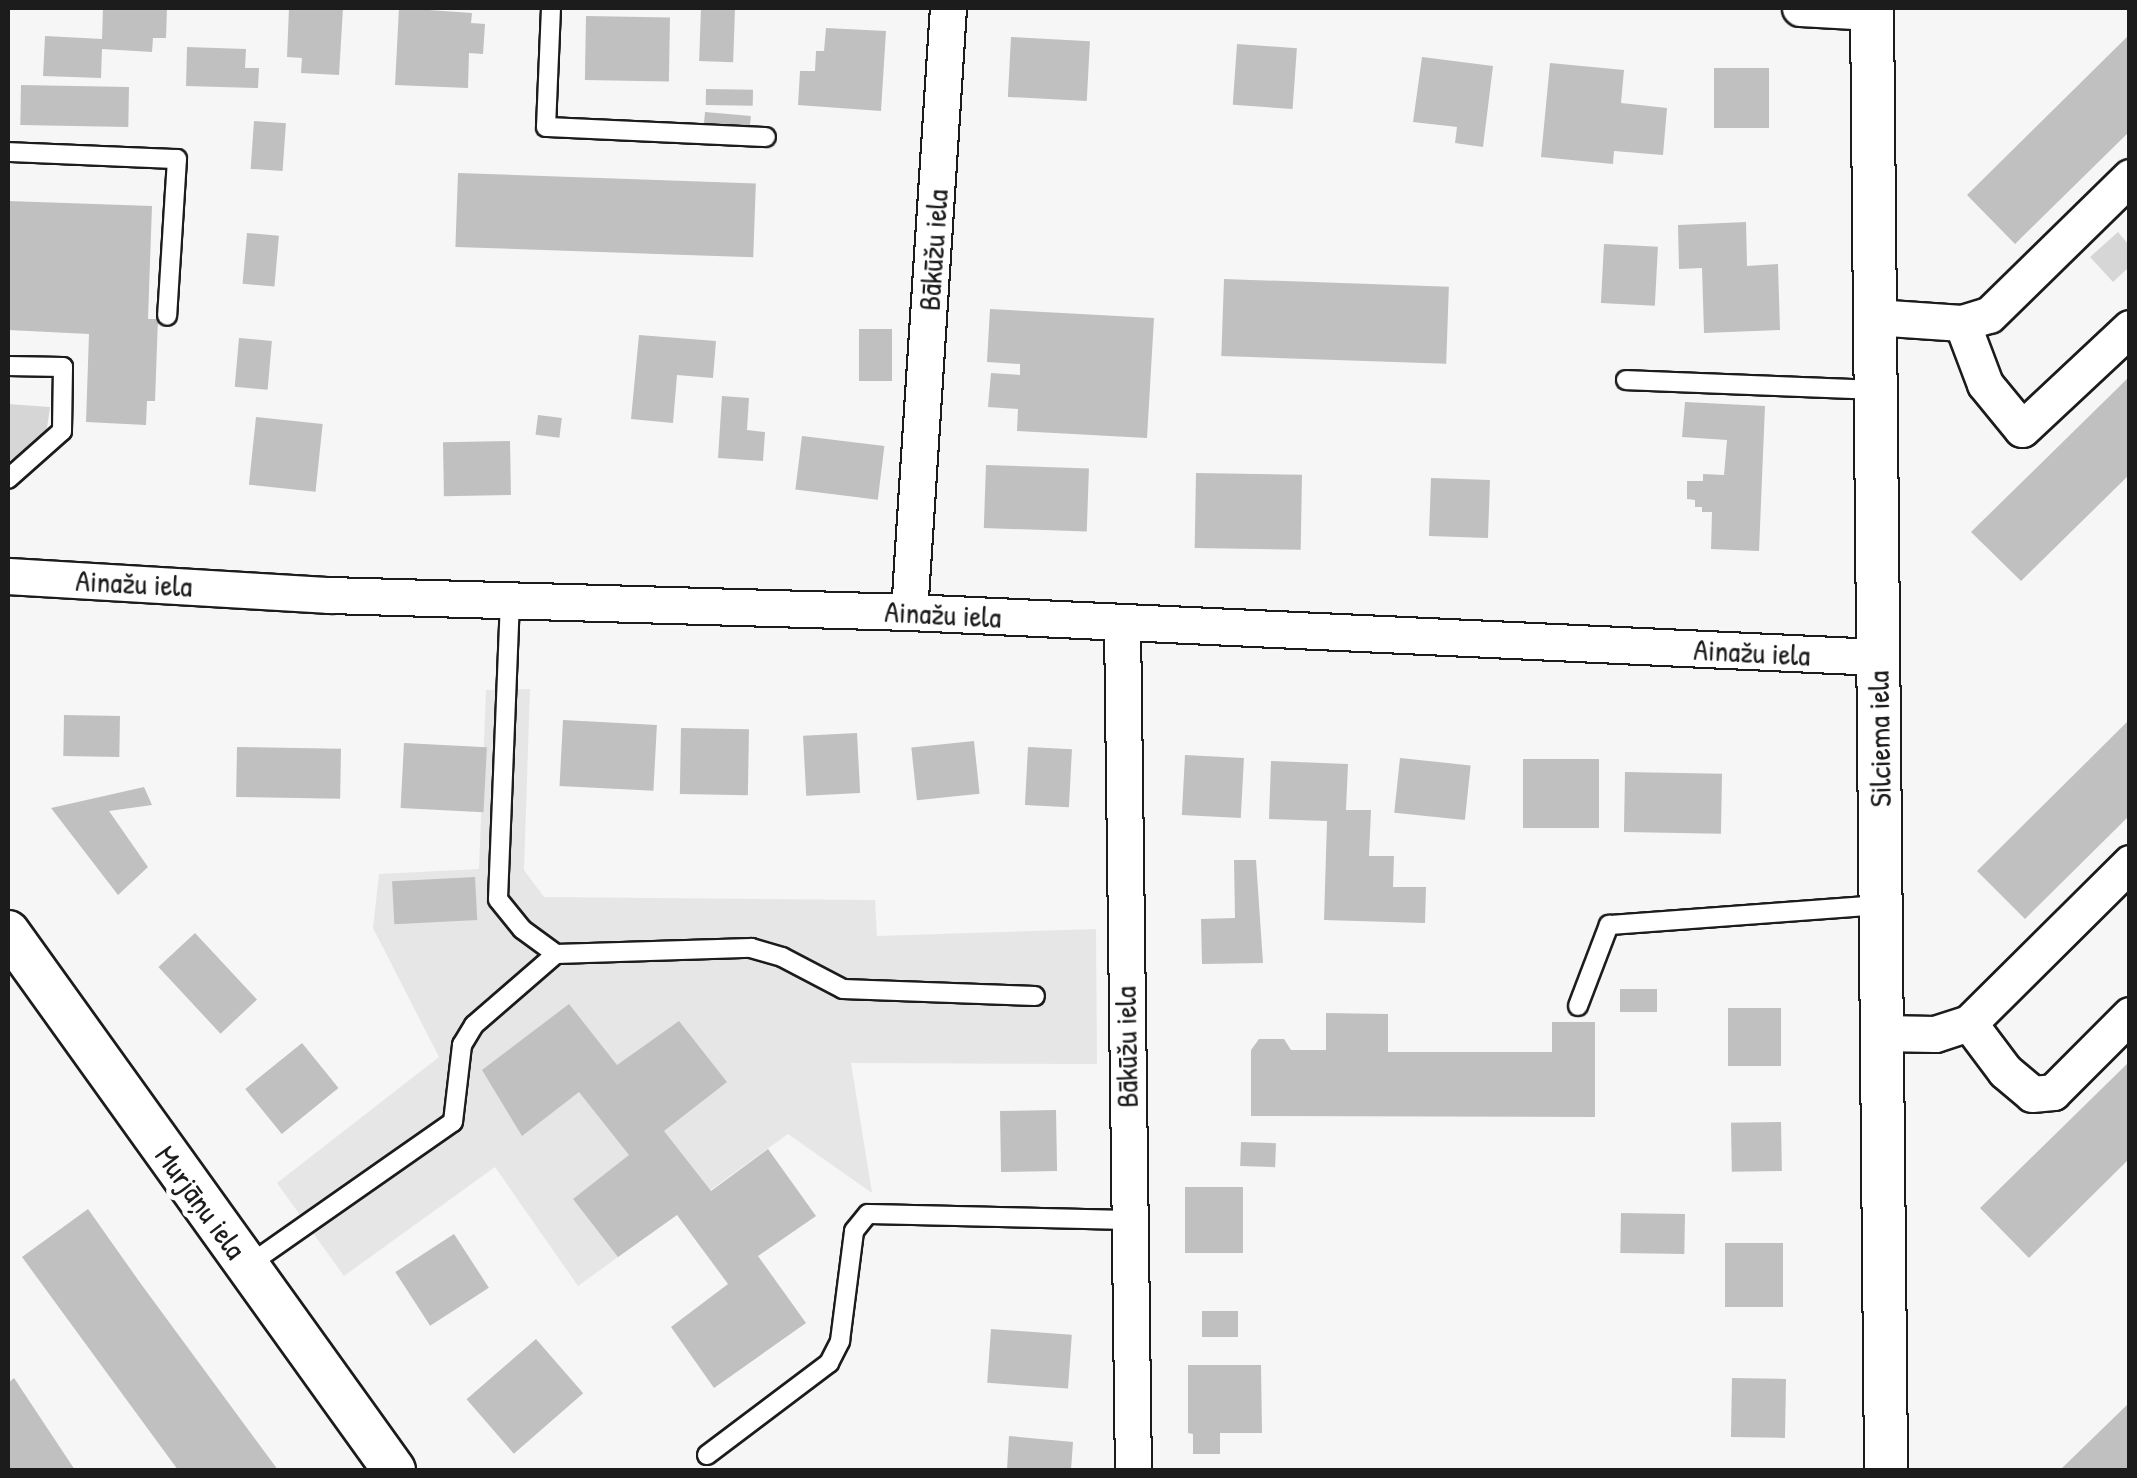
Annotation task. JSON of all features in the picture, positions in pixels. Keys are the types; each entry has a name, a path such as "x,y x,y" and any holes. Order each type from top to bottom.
{"street":[{"name":"Bākūžu iela","path":"909,612 948,8"},
{"path":"1800,8 1872,10"},
{"name":"Silciema iela","path":"1872,10 1886,1470"},
{"path":"1874,317 1962,323 1989,316 2130,177"},
{"path":"1962,323 1985,384 2022,430 2130,328"},
{"name":"Ainažu iela","path":"8,576 328,595 909,612 1878,657"},
{"name":"Bākūžu iela","path":"1122,623 1133,1470"},
{"path":"1882,1033 1934,1034 1969,1023 2130,863"},
{"name":"Murjāņu iela","path":"8,932 394,1470"},
{"path":"1969,1023 2005,1071 2032,1094 2053,1092 2130,1015"}],"lane":[{"path":"551,8 546,127 766,137"},
{"path":"8,152 177,159 168,316"},
{"path":"8,366 63,367 62,432 8,480"},
{"path":"1626,380 1876,390"},
{"path":"510,600 498,899 522,929 556,954 751,948 782,956 843,988 1035,996"},
{"path":"1578,1006 1609,926 1881,905"},
{"path":"247,1266 453,1122 462,1046 474,1025 556,954"},
{"path":"707,1456 829,1363 840,1341 854,1230 868,1214 1130,1220"}],"shaded area":[{"path":"2118,232 2129,245 2129,267 2113,282 2090,257"},
{"path":"8,404 50,407 46,435 8,462"},
{"path":"530,689 524,870 544,897 875,900 877,936 1096,929 1097,1064 851,1063 872,1193 788,1134 578,1286 495,1167 344,1276 277,1183 439,1057 373,928 379,874 479,869 486,690"}],"building":[{"path":"103,8 167,8 166,38 153,38 152,52 102,49 101,78 43,76 45,36 102,39"},
{"path":"289,8 343,8 339,75 301,73 302,58 287,57"},
{"path":"399,8 472,13 471,23 485,24 483,54 469,53 468,88 395,85"},
{"path":"701,8 735,9 733,62 699,61"},
{"path":"586,16 670,17 669,81 585,80"},
{"path":"826,28 886,31 881,111 798,105 800,71 815,71 816,51 824,51"},
{"path":"2130,34 2130,131 2015,244 1967,195"},
{"path":"1011,37 1090,41 1087,101 1008,97"},
{"path":"1237,44 1297,48 1293,109 1233,105"},
{"path":"187,47 246,49 245,68 259,68 258,88 186,86"},
{"path":"1422,57 1493,66 1483,147 1455,143 1457,127 1413,122"},
{"path":"1550,63 1624,70 1621,103 1667,108 1663,155 1614,151 1613,164 1541,157"},
{"path":"1714,68 1769,68 1769,128 1714,128"},
{"path":"21,85 129,87 128,127 20,125"},
{"path":"706,89 753,90 753,106 706,105"},
{"path":"705,112 751,116 749,133 704,129"},
{"path":"254,121 286,123 283,171 251,169"},
{"path":"458,173 756,183 753,257 455,247"},
{"path":"8,201 152,206 148,319 158,319 155,401 147,401 146,425 86,422 89,334 8,330"},
{"path":"1746,222 1747,266 1778,264 1780,330 1704,333 1702,268 1679,269 1678,225"},
{"path":"247,233 279,236 274,287 243,284"},
{"path":"1604,244 1658,247 1655,306 1601,303"},
{"path":"1224,279 1449,287 1446,364 1221,356"},
{"path":"990,309 1154,318 1147,438 1017,431 1018,409 988,407 991,373 1020,375 1020,364 987,362"},
{"path":"859,329 892,329 892,381 859,381"},
{"path":"639,335 716,341 713,378 677,375 673,423 631,419"},
{"path":"239,338 272,341 268,390 235,387"},
{"path":"2130,376 2130,474 2021,581 1971,532"},
{"path":"722,396 749,398 747,430 765,432 763,461 718,458"},
{"path":"1685,402 1765,406 1759,551 1711,549 1712,512 1702,512 1702,507 1695,507 1695,500 1687,499 1687,481 1703,481 1703,474 1724,475 1727,440 1682,437"},
{"path":"538,415 562,418 559,438 536,435"},
{"path":"256,417 323,424 316,492 249,485"},
{"path":"802,436 884,446 878,500 795,490"},
{"path":"510,441 511,495 444,496 443,442"},
{"path":"986,465 1089,469 1087,532 984,528"},
{"path":"1196,473 1302,475 1301,550 1195,548"},
{"path":"1431,478 1490,480 1488,538 1429,536"},
{"path":"64,715 120,716 119,757 63,756"},
{"path":"2130,719 2130,815 2025,919 1977,871"},
{"path":"563,720 657,725 653,791 560,786"},
{"path":"681,728 749,729 748,795 680,794"},
{"path":"857,733 860,793 806,796 803,736"},
{"path":"974,741 980,794 917,800 911,748"},
{"path":"404,743 487,747 483,812 401,808"},
{"path":"237,747 341,749 340,799 236,797"},
{"path":"1028,747 1072,749 1069,807 1025,805"},
{"path":"1185,755 1244,758 1241,818 1182,815"},
{"path":"1400,758 1471,765 1465,820 1394,813"},
{"path":"1523,759 1599,759 1599,828 1523,828"},
{"path":"1271,761 1348,764 1346,810 1371,810 1369,856 1394,856 1393,887 1426,887 1425,923 1324,920 1327,821 1269,819"},
{"path":"1625,772 1722,774 1721,834 1624,832"},
{"path":"144,787 152,805 109,811 148,867 118,895 51,808"},
{"path":"1234,860 1256,860 1263,963 1202,964 1201,919 1235,918"},
{"path":"475,877 477,920 394,924 392,881"},
{"path":"195,933 257,1000 220,1034 158,967"},
{"path":"1620,989 1657,989 1657,1012 1620,1012"},
{"path":"569,1004 617,1065 679,1021 727,1082 664,1131 711,1191 768,1149 816,1216 758,1256 806,1323 714,1388 671,1327 728,1284 677,1215 618,1257 573,1199 629,1155 579,1092 522,1136 482,1070"},
{"path":"1728,1008 1781,1008 1781,1066 1728,1066"},
{"path":"1326,1013 1388,1014 1388,1052 1552,1052 1552,1022 1595,1022 1595,1117 1251,1116 1251,1050 1259,1039 1284,1039 1291,1050 1326,1050"},
{"path":"302,1043 339,1088 282,1134 245,1089"},
{"path":"2130,1061 2130,1158 2029,1258 1980,1208"},
{"path":"1056,1110 1057,1171 1001,1172 1000,1111"},
{"path":"1781,1122 1782,1171 1732,1172 1731,1123"},
{"path":"1241,1142 1276,1143 1275,1167 1240,1166"},
{"path":"1185,1187 1243,1187 1243,1253 1185,1253"},
{"path":"88,1209 278,1470 178,1470 22,1257"},
{"path":"1621,1213 1685,1214 1684,1254 1620,1253"},
{"path":"454,1234 489,1288 430,1326 395,1272"},
{"path":"1725,1243 1783,1243 1783,1307 1725,1307"},
{"path":"1202,1311 1238,1311 1238,1337 1202,1337"},
{"path":"991,1329 1072,1335 1068,1389 987,1383"},
{"path":"536,1339 583,1393 514,1454 467,1399"},
{"path":"1188,1365 1261,1365 1262,1433 1220,1433 1220,1454 1193,1454 1193,1434 1188,1433"},
{"path":"14,1378 75,1470 8,1470 8,1383"},
{"path":"1732,1378 1786,1379 1785,1438 1731,1437"},
{"path":"2130,1402 2130,1470 2060,1470"},
{"path":"1009,1436 1073,1442 1071,1470 1007,1470"}]}
